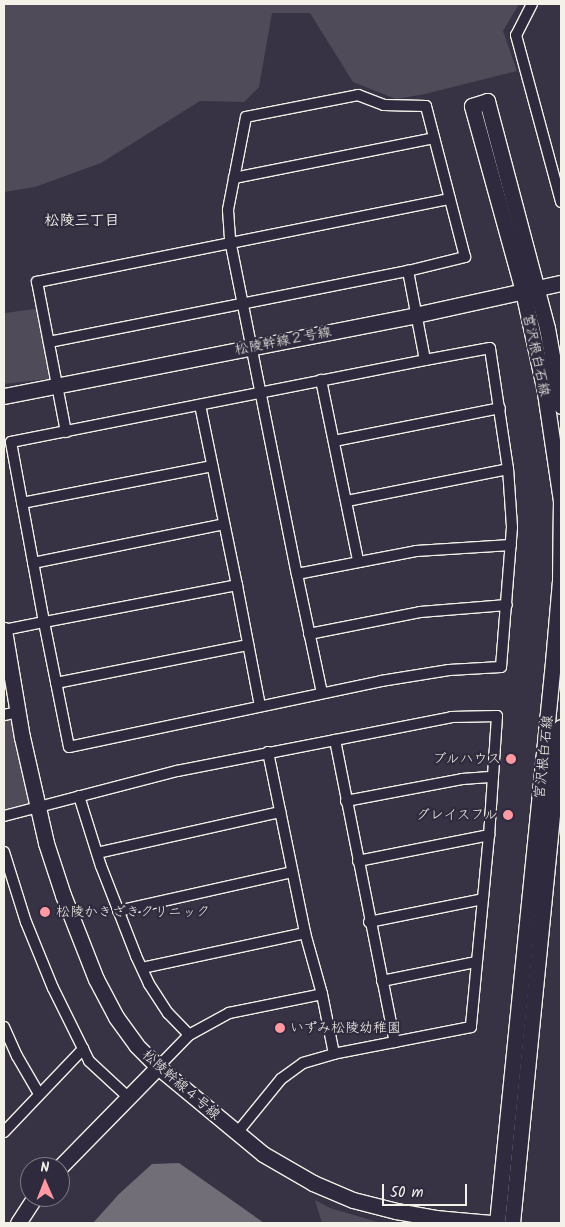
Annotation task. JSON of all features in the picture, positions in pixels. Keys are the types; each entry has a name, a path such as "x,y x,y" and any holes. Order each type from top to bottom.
{"street":[{"path":"532,4 516,35 558,180 561,202"},
{"path":"49,342 242,302 408,271 464,257 426,106 384,105 358,95 246,117 228,210 230,243 242,302 252,347 309,634 322,693"},
{"path":"487,101 530,289 561,406"},
{"path":"234,178 434,138"},
{"path":"66,432 37,282 450,199"},
{"path":"408,271 425,360"},
{"name":"松陵幹線２号線","path":"4,396 415,315 561,282"},
{"name":"宮沢根白石線","path":"497,1223 560,580 561,501 530,289"},
{"path":"490,348 508,469 512,527 501,667 449,670 322,693 69,747 11,442 321,380 490,348"},
{"path":"321,380 358,561"},
{"path":"200,405 260,706"},
{"path":"334,441 500,408"},
{"path":"22,503 212,466"},
{"path":"347,501 508,469"},
{"path":"34,563 224,524"},
{"path":"297,574 416,551 511,545"},
{"path":"4,630 236,585"},
{"path":"309,634 420,612 506,606"},
{"name":"松陵幹線４号線","path":"4,630 11,714 38,806 46,843 63,895 96,979 136,1046 158,1067 237,1133 282,1167 313,1183 353,1200 435,1218 491,1223"},
{"path":"56,683 248,645"},
{"path":"4,816 177,770 451,717 497,716 489,835 470,1027 334,1054 303,1063 281,1079 237,1133"},
{"path":"512,1223 561,726"},
{"path":"335,740 369,922 395,1042"},
{"path":"268,752 305,933 322,994 334,1054"},
{"path":"346,800 462,779 493,777"},
{"path":"79,796 118,911 142,968 168,1013 189,1035"},
{"path":"97,853 280,812"},
{"path":"358,861 489,835"},
{"path":"4,852 26,922 49,980 89,1061 129,1098"},
{"path":"118,911 292,872"},
{"path":"369,922 483,899"},
{"path":"142,968 305,933"},
{"path":"382,981 475,962"},
{"path":"70,1157 189,1035 229,1013 322,994"},
{"path":"4,1027 17,1056 38,1094"},
{"path":"4,1132 38,1094 83,1049"},
{"path":"18,1223 28,1207"}],"shaded area":[{"path":"4,4 519,4 503,31 517,71 425,94 396,99 353,82 310,13 272,13 259,87 244,102 200,101 101,163 35,187 4,192"},
{"path":"4,308 5,313 42,308 56,378 4,384"},
{"path":"18,712 38,806 4,816 4,715"},
{"path":"179,1163 264,1223 93,1223 119,1194 152,1164"},
{"path":"315,1200 330,1208 381,1223 322,1223"}],"place":[{"name":"ブルハウス","path":"511,759"},
{"name":"グレイスフル","path":"508,815"},
{"name":"松陵かきざきクリニック","path":"45,912"},
{"name":"いずみ松陵幼稚園","path":"280,1028"}],"district":[{"name":"松陵三丁目","path":"82,222"}]}
